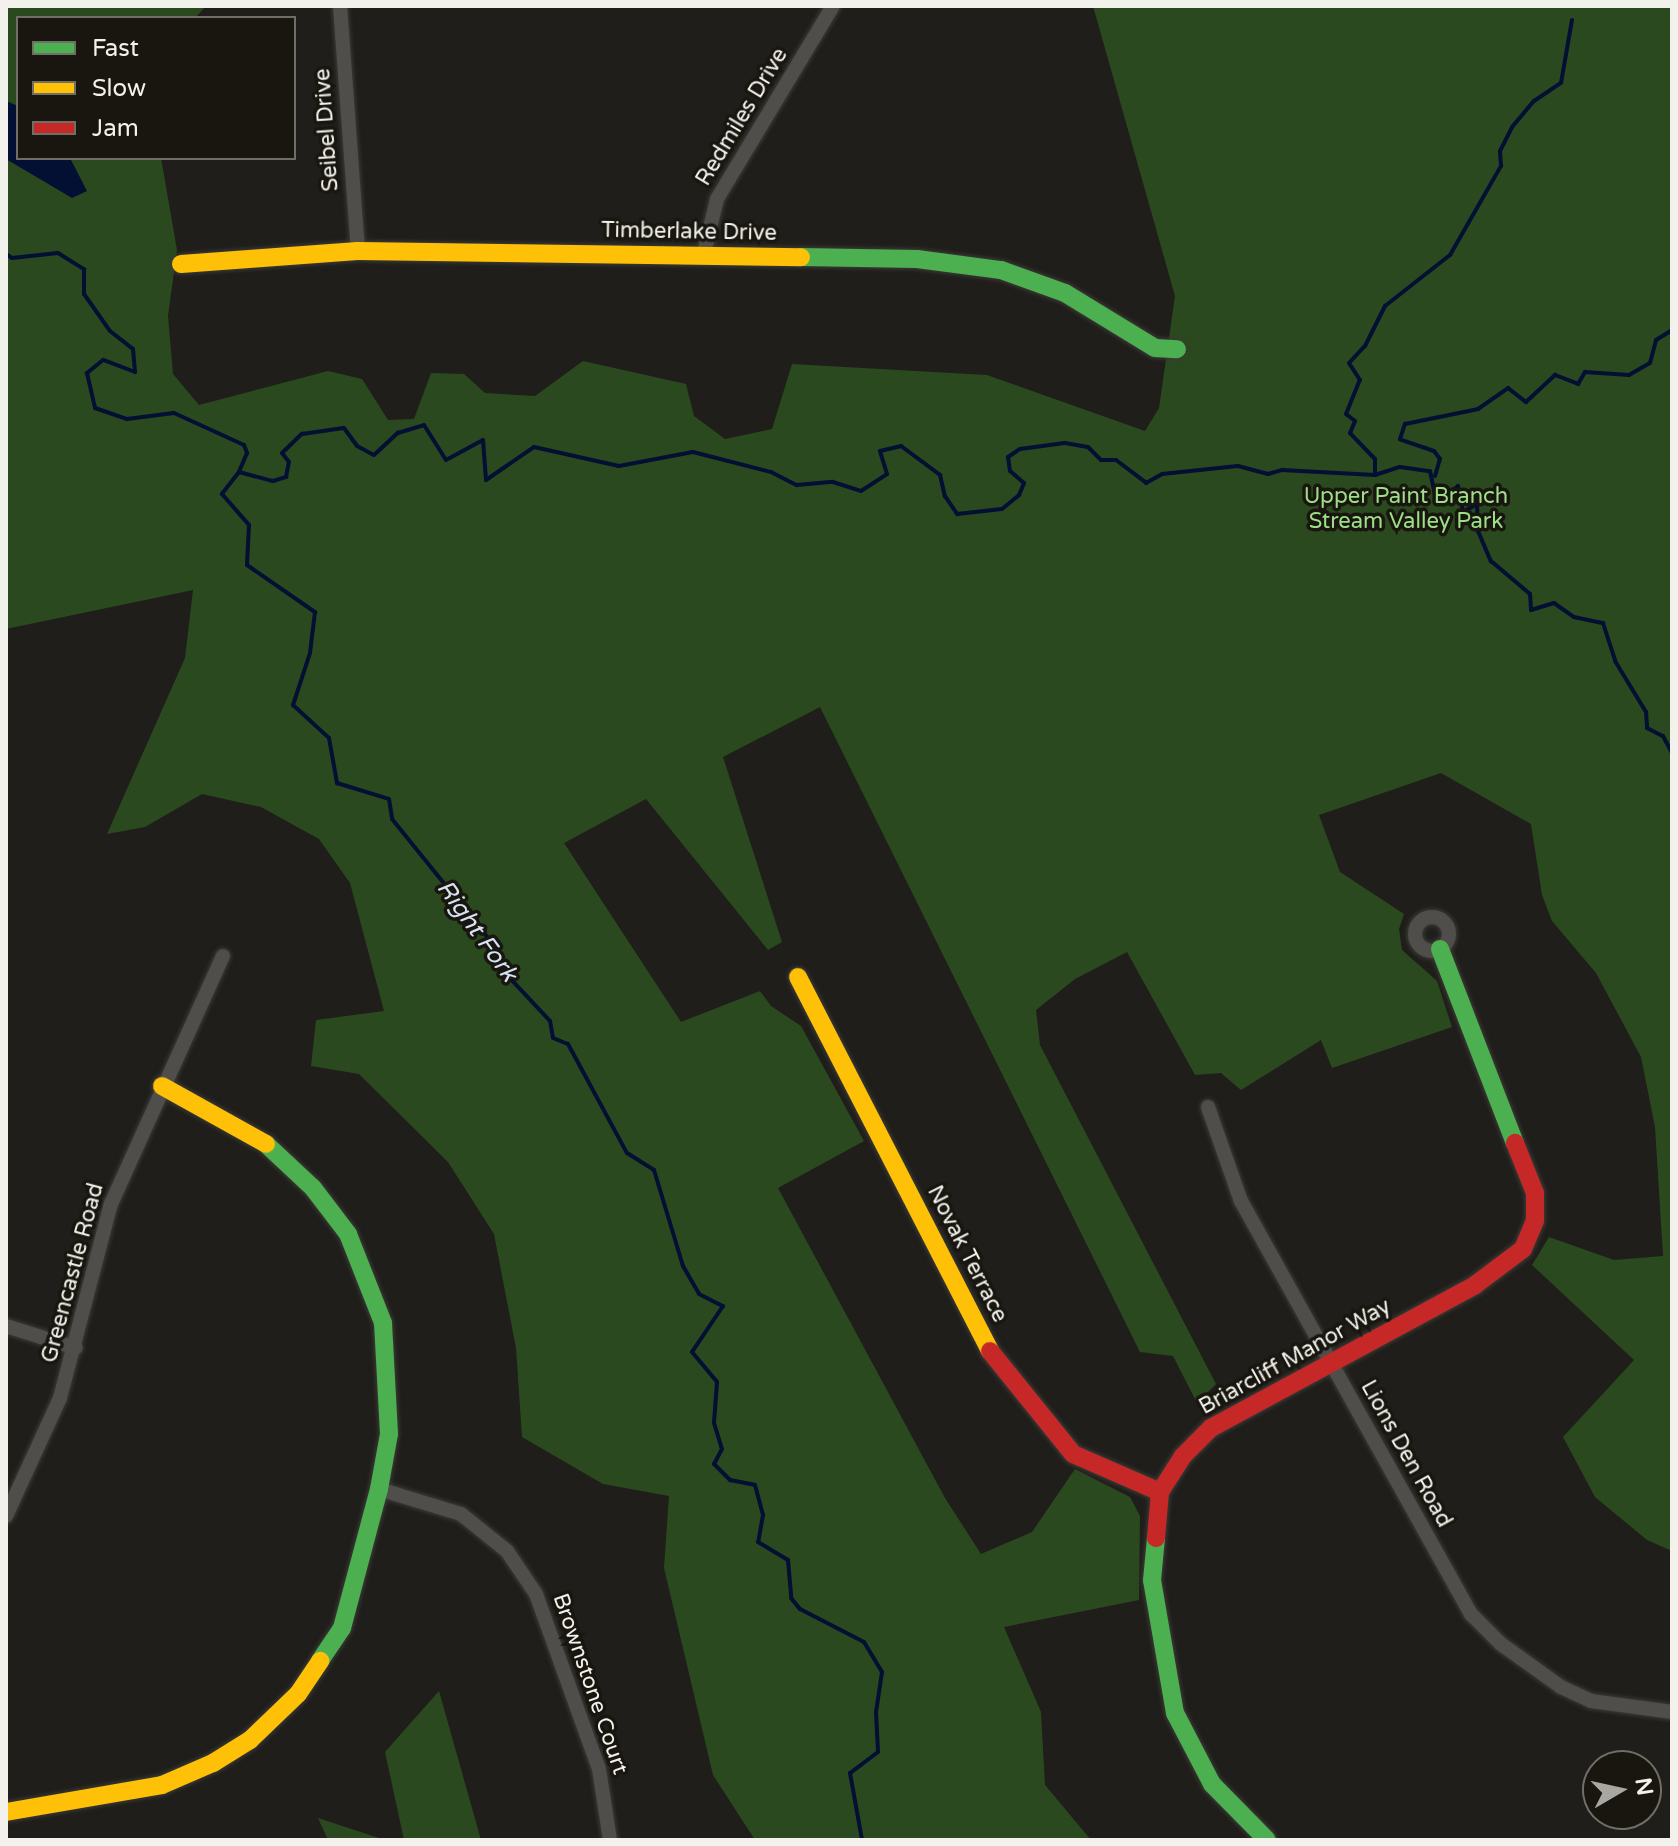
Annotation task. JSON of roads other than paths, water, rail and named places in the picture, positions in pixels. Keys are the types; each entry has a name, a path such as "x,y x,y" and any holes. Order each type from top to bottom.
{"street":[{"name":"Seibel Drive","path":"340,6 358,251"},
{"name":"Redmiles Drive","path":"703,257 717,199 833,6"},
{"name":"Timberlake Drive","path":"181,264 358,251 917,259 1001,270 1065,293 1155,348 1177,349"},
{"name":"Briarcliff Manor Way","path":"1267,1840 1212,1784 1175,1713 1152,1580 1160,1492 1183,1456 1211,1428 1475,1285 1523,1249 1535,1221 1535,1193 1440,949"},
{"name":"Greencastle Road","path":"6,1516 60,1398 76,1348 111,1204 223,956"},
{"name":"Novak Terrace","path":"798,977 995,1360 1073,1454 1160,1492"},
{"path":"6,1812 162,1785 213,1763 250,1740 298,1694 342,1628 379,1489 389,1434 383,1323 348,1234 313,1188 265,1143 162,1086"},
{"name":"Lions Den Road","path":"1208,1107 1241,1201 1471,1614 1501,1644 1542,1676 1591,1701 1672,1712"},
{"path":"6,1326 76,1348"},
{"name":"Brownstone Court","path":"379,1489 461,1514 507,1551 529,1583 599,1769 610,1840"}],"water":[{"path":"6,101 16,105 16,160 71,160 87,191 72,198 6,159"}],"waterway":[{"path":"1375,475 1375,459 1350,433 1355,421 1346,414 1360,380 1349,363 1365,346 1385,306 1450,255 1501,166 1500,151 1512,127 1534,101 1561,83 1572,20"},
{"name":"Right Fork","path":"6,254 12,258 58,253 84,269 84,294 110,331 133,349 135,372 103,360 87,373 95,408 127,419 174,413 244,445 247,453 239,472 222,494 249,525 247,565 315,612 310,653 293,705 329,738 337,783 389,799 392,819 488,938 492,959 550,1021 553,1038 568,1044 627,1153 654,1170 683,1266 699,1294 723,1306 692,1352 717,1382 714,1423 722,1449 714,1464 730,1480 755,1485 763,1515 758,1542 788,1560 791,1598 800,1609 864,1642 882,1672 876,1712 878,1752 850,1773 862,1840"},
{"path":"1435,476 1440,459 1434,451 1400,439 1405,424 1478,409 1508,388 1526,402 1555,375 1578,384 1585,372 1629,375 1650,363 1656,340 1672,330"},
{"path":"239,472 273,481 286,477 289,462 282,453 302,434 344,428 357,446 374,455 398,433 424,425 446,460 483,440 486,480 534,447 619,466 693,452 771,472 797,485 833,482 861,491 887,474 880,451 901,446 940,475 945,496 957,514 1002,509 1019,495 1024,483 1010,471 1008,457 1020,449 1065,443 1088,447 1101,460 1116,460 1146,483 1162,474 1238,466 1268,474 1282,470 1375,475 1400,467 1430,471 1435,494 1446,495 1458,486 1463,512 1477,504 1478,531 1491,561 1530,594 1531,610 1554,603 1574,617 1603,623 1615,661 1646,712 1647,728 1663,736 1672,753"}],"park label":[{"name":"Upper Paint Branch Stream Valley Park","path":"1406,508"}]}
